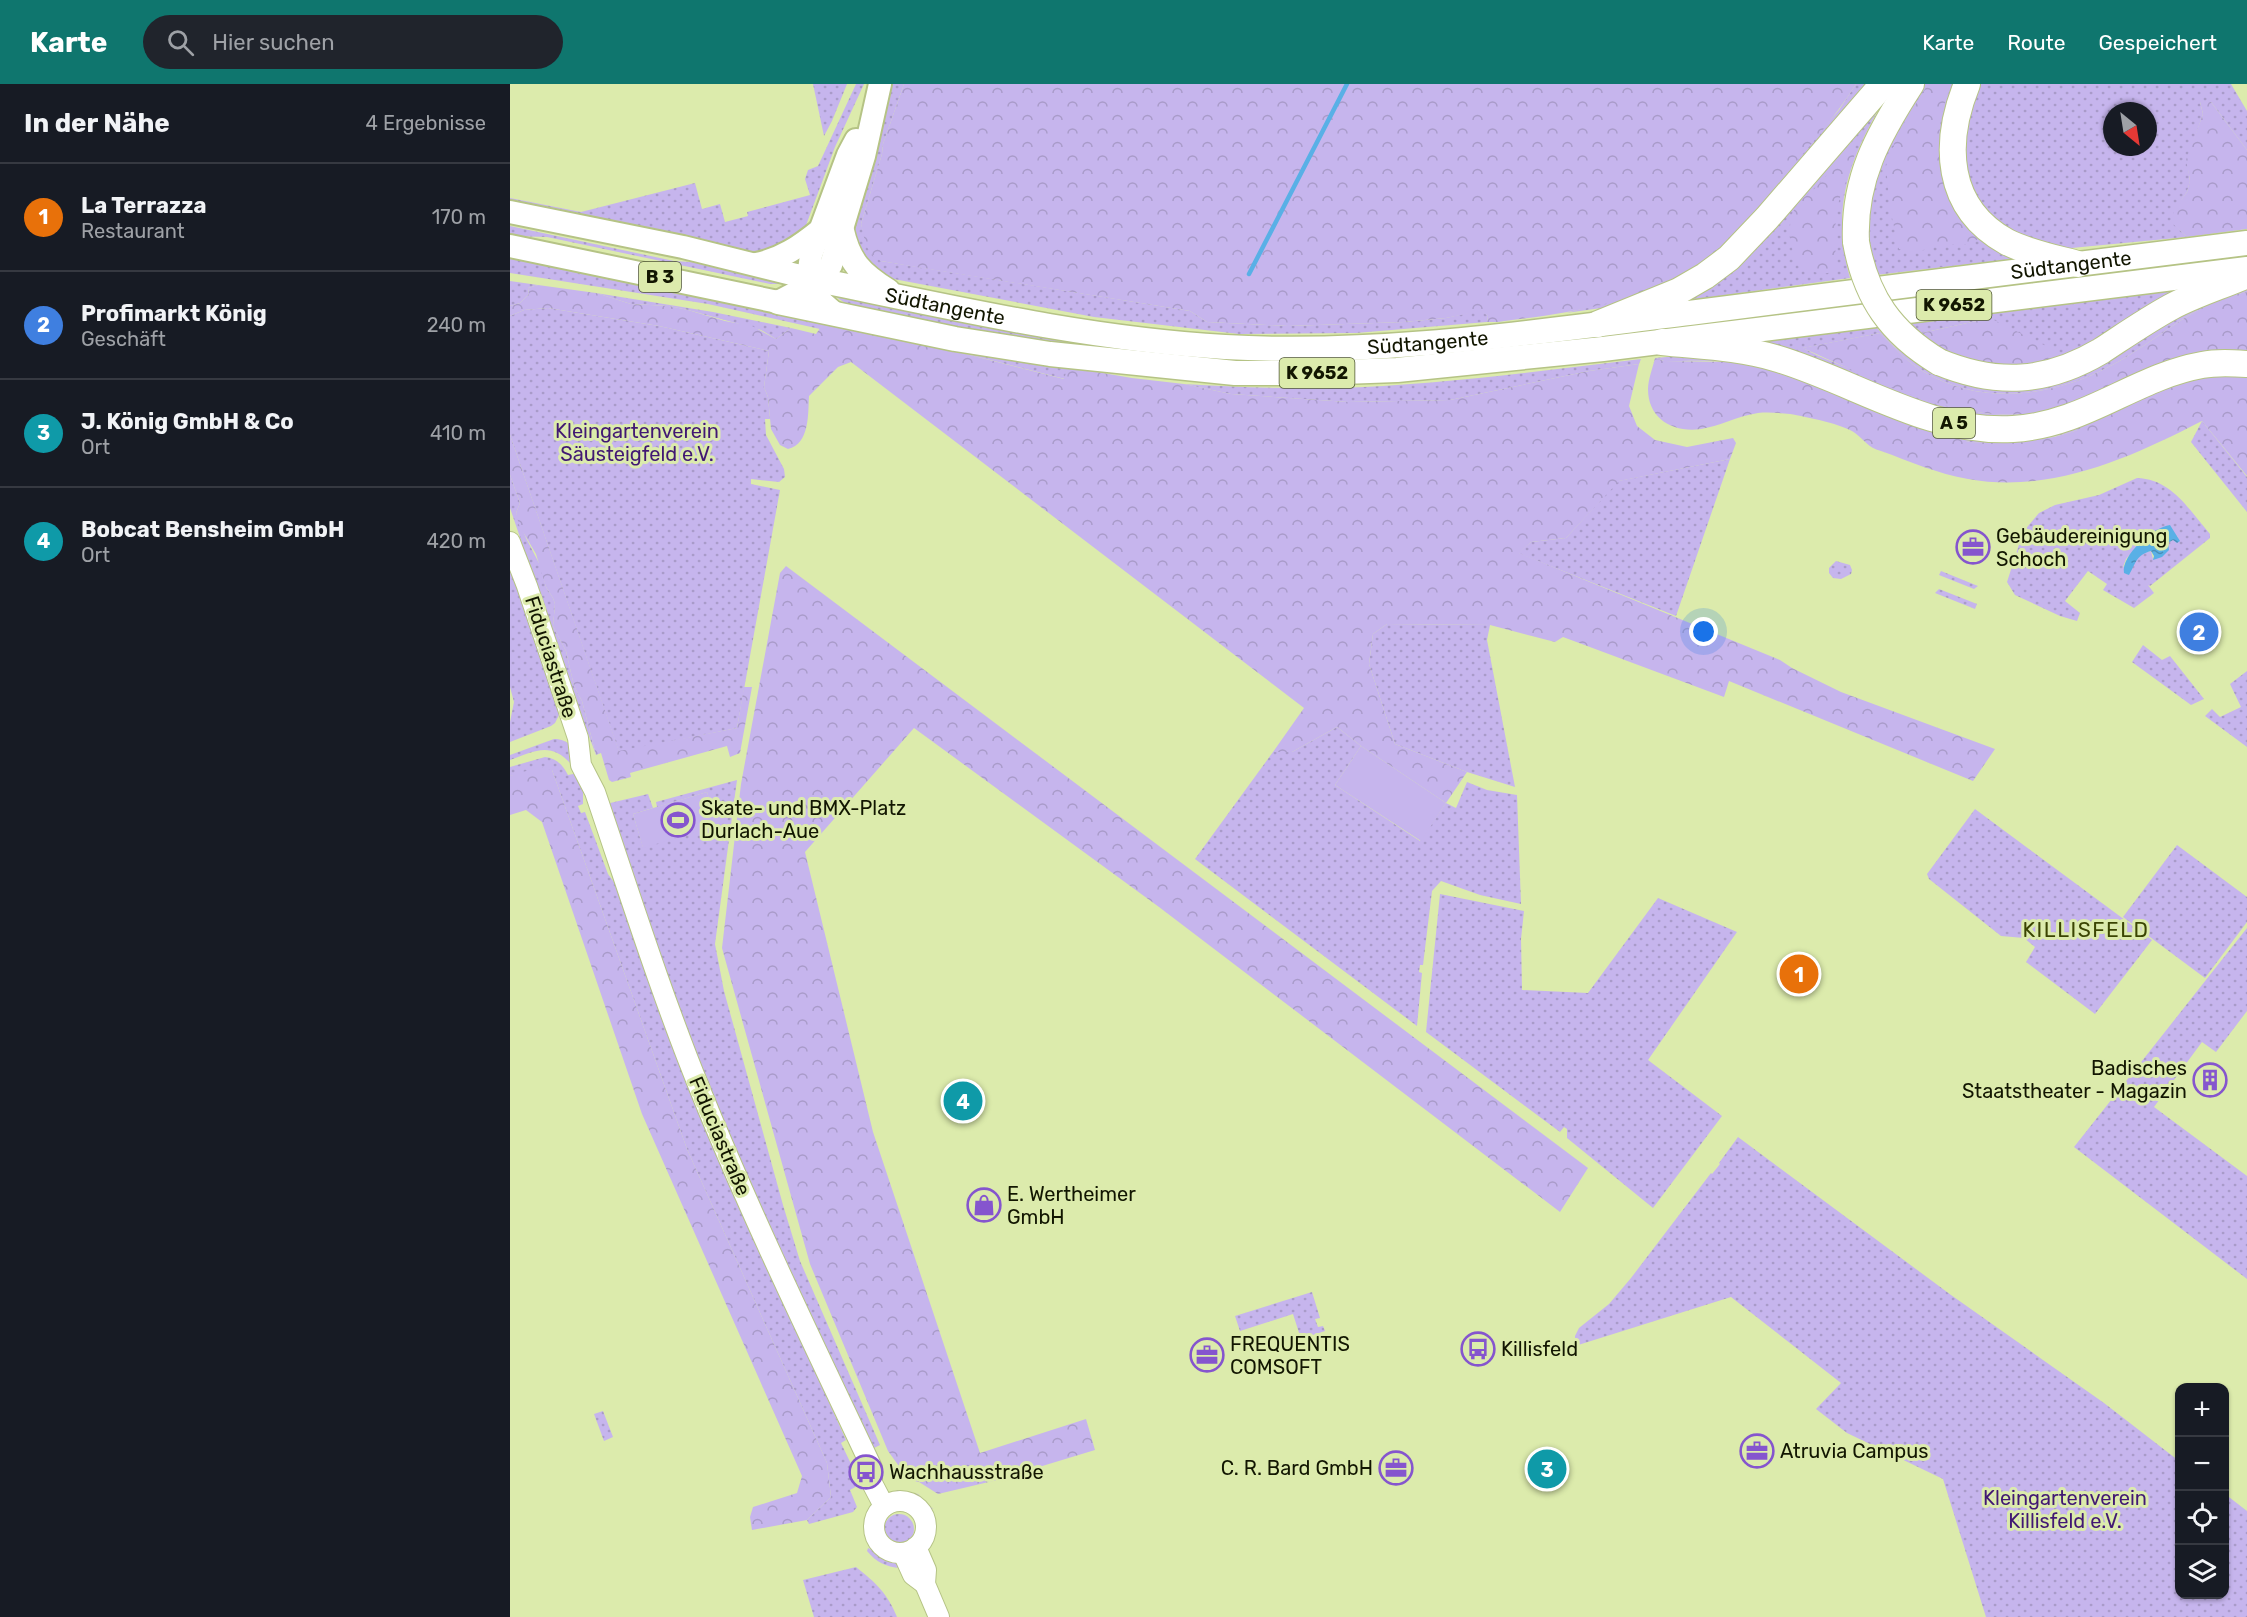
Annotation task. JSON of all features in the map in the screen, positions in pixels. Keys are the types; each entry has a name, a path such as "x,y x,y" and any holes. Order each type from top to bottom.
{"highway":[{"path":"1598,324 1679,291 1705,276 1729,258 1767,218 1883,84"},
{"name":"K 9652","path":"1911,84 1880,136 1866,168 1857,203 1856,242 1867,284 1885,316 1916,347 1939,362 1991,378 2021,378 2048,374 2088,358 2172,306 2247,275"},
{"path":"1967,84 1958,108 1952,145 1953,164 1964,198 1976,216 1988,228 2008,242 2078,264"},
{"path":"831,230 866,276 898,297"},
{"name":"Südtangente","path":"813,281 1083,332 1147,341 1227,348 1338,349 1390,346 1598,324 2247,243"},
{"name":"Südtangente","path":"778,302 955,339 1050,354 1235,373 1315,373 1397,370 1662,342 2247,269"},
{"path":"813,281 818,300 833,313"},
{"name":"A 5","path":"1662,342 1773,357 1896,406 1939,420 1989,429 2014,429 2068,419 2180,371 2224,362 2247,364"}],"main road":[{"path":"778,302 813,281 831,265 831,230 864,156 878,94"},
{"name":"Südtangente","path":"510,212 754,264 813,281"},
{"path":"754,264 787,254 831,230"},
{"name":"Südtangente","path":"510,246 778,302"},
{"name":"Fiduciastraße","path":"510,542 578,738 590,757 594,769 595,792 656,971 700,1090 776,1264 872,1468 873,1483 890,1504"},
{"path":"890,1504 912,1504 923,1515 925,1534 909,1550 886,1550 876,1537 875,1518 890,1504"},
{"path":"909,1550 926,1570 925,1584 939,1617"}],"green space":[{"path":"813,84 847,84 824,136"},
{"path":"856,84 864,84 835,147 805,228 800,234 765,252 752,252 510,201 510,198 581,212 695,183 702,209 720,204 725,222 748,216 747,212 810,195 805,179 808,170 818,166"},
{"path":"889,84 904,84 883,144 861,224 864,234 881,261 1190,311 1207,322 1288,326 1404,322 1446,318 1481,310 1488,316 1487,322 1356,333 1239,334 1094,317 883,277 860,261 849,234"},
{"path":"904,84 1856,84 1813,142 1728,239 1697,266 1664,284 1642,293 1595,306 1498,322 1487,322 1488,316 1481,311 1446,318 1404,322 1288,326 1207,322 1190,311 916,267 881,261 874,257 866,246 861,224 883,144"},
{"path":"1856,84 1872,84 1702,271 1608,307 1566,313 1614,300 1688,272 1734,232 1839,110"},
{"path":"1922,84 1962,84 1947,169 2021,258 1876,275 1870,257 1866,222 1879,158"},
{"path":"1928,84 1952,84 1947,95 1939,134 1941,173 1950,199 1978,235 1978,239 1970,244 1945,244 1916,252 1899,249 1890,209 1886,166 1898,133"},
{"path":"1975,84 2231,84 2247,111 2247,150 2211,102 2200,102 2203,114 2187,160 2190,181 2172,222 2187,237 2061,249 2021,241 1976,204 1959,156"},
{"path":"1886,96 1862,141 1847,183 1842,228 1844,252 1850,278 1674,302"},
{"path":"2200,102 2211,102 2247,150 2247,229 2187,237 2171,222 2175,208 2187,192 2190,180 2186,160 2203,114"},
{"path":"1854,142 1854,156 1836,217 1837,267 1834,271 1825,273 1799,267 1790,236 1793,212 1799,202 1816,188"},
{"path":"510,226 674,261 721,264 787,284 770,284 547,237 510,236"},
{"path":"2247,251 2247,259 1842,310 1380,363 1234,364 1014,340 853,308 836,297 837,294 1248,356"},
{"path":"510,255 825,321 820,329 708,304 510,273"},
{"path":"510,281 538,285 528,288 529,294 520,303 510,306"},
{"path":"538,285 596,293 631,304 669,306 688,310 752,326 776,339 791,328 816,334 825,321 899,337 1064,379 1068,367 1184,384 1231,394 1348,402 1450,400 1589,371 1639,364 1629,406 1637,426 1655,440 1687,447 1733,438 1736,443 1730,459 1619,481 1566,538 1531,542 1519,553 1780,660 1841,692 1995,749 1973,781 1729,681 1724,697 1563,637 1555,642 1490,625 1387,624 1373,634 1369,664 1395,744 1467,772 1446,803 1361,746 1337,727 1292,752 1273,752 1304,708 851,362 838,367 809,396 808,419 804,435 795,446 788,449 780,445 771,429 768,397 764,387 769,351 659,326 548,308 524,310 510,316 510,306 520,303 529,294 528,288"},
{"path":"2247,286 2247,292 2230,296 2198,310 2138,350 2100,371 2050,389 2025,393 1999,394 1973,391 1948,384 1918,368 1901,354 1880,333 1803,348 1936,402 1983,413 2008,415 2033,414 2062,408 2148,369 2186,356 2206,351 2247,351 2247,357 2087,407 1985,423 1746,343 1877,328 1895,347 1921,367 2061,381 2094,370 2193,308"},
{"path":"2182,289 2051,368 1981,320 1917,334 1906,324"},
{"path":"2247,292 2247,351 2206,351 2186,356 2148,369 2062,408 2024,414 1991,414 1959,409 1927,400 1802,348 1880,333 1918,368 1948,384 1973,391 1999,394 2025,393 2050,389 2100,371 2138,350 2198,310 2230,296"},
{"path":"596,293 713,312 791,328 776,339 761,330 688,310 669,306 631,304"},
{"name":"Kleingartenverein Säusteigfeld e.V.","path":"548,308 659,326 769,351 764,387 768,397 770,419 765,419 766,435 784,469 785,477 779,482 751,479 751,484 780,490 737,728 619,752 510,435 510,316 524,310"},
{"path":"1981,320 1994,320 2054,350 2058,355 2050,361 2037,365 1986,364 1945,353 1917,334"},
{"path":"899,337 1068,367 1065,379"},
{"path":"1701,354 1726,355 1971,434 2161,385 2247,370 2247,377 2210,377 2075,431 2023,441 1984,443 1960,440 1927,430 1818,386 1751,365 1730,362 1664,361 1655,358"},
{"path":"1655,358 1664,361 1736,362 1753,365 1794,378 1903,422 1969,442 2004,443 2054,437 2075,431 2181,382 2210,377 2247,377 2247,476 2202,421 2147,448 2089,470 2060,477 1999,482 1968,479 1935,471 1876,449 1855,433 1842,427 1790,414 1758,413 1708,428 1681,429 1664,422 1652,408 1648,389"},
{"path":"1641,359 1639,364 1589,371 1450,400 1348,402 1231,394 1184,384 1335,388 1412,384"},
{"path":"2202,421 2247,477 2247,512 2191,442"},
{"path":"510,435 619,751 737,728 744,687 752,687 740,753 730,757 727,746 630,773 631,777 612,782 609,780 601,753 596,755 582,701 574,686 566,651 553,626 555,604 553,598 546,587 536,554 519,525 516,513 520,503 510,475"},
{"path":"1730,459 1676,616 1518,553 1531,542 1566,538 1618,481"},
{"path":"510,475 520,503 516,513 555,604 553,626 566,651 574,686 582,701 596,755 510,508"},
{"path":"2137,478 2160,484 2179,497 2210,534 2210,538 2150,586 2148,585 2154,593 2134,608 2103,590 2107,584 2088,571 2065,601 2080,613 2077,621 2060,616 2015,595 2007,582 2023,532 2039,513 2055,505 2099,495","holes":["2178,536 2153,559 2151,551 2143,553 2123,567 2126,559 2142,541"]},
{"path":"1836,561 1850,565 1851,574 1841,579 1833,578 1829,573 1829,568"},
{"path":"510,565 560,713 551,726 510,742 510,722 514,702 510,687"},
{"path":"786,566 1588,1168 1560,1212 1159,907 914,728 805,852 873,1132 980,1453 1086,1419 1095,1450 993,1481 938,1494 919,1482 909,1480 888,1451 810,1264 722,948 741,784 780,573"},
{"path":"1941,571 1978,586 1974,589 1939,575"},
{"path":"1939,589 1977,604 1975,609 1935,593"},
{"path":"1387,624 1490,625 1487,640 1515,787 1467,772 1395,744 1369,664 1373,634"},
{"path":"2143,645 2162,660 2170,656 2204,699 2191,705 2132,662"},
{"path":"2247,671 2247,747 2205,716 2212,709 2220,717 2241,707 2230,684"},
{"path":"1337,727 1361,746 1335,785 1420,841 1446,803 1456,808 1467,782 1487,790 1517,795 1521,904 1480,895 1441,881 1432,891 1423,965 1420,965 1419,972 1422,973 1417,1026 1195,859 1273,752 1292,752"},
{"path":"554,739 567,743 577,762 571,764 564,757 549,750 535,751 510,760 510,755"},
{"path":"1361,746 1446,803 1421,841 1335,785"},
{"path":"545,757 559,763 568,775 578,773 583,791 583,804 578,806 581,813 585,812 608,874 619,889 697,1109 846,1440 841,1443 863,1489 857,1486 850,1490 857,1507 853,1512 809,1524 807,1520 831,1497 827,1463 687,1149 552,770 510,776 510,767"},
{"path":"539,767 552,770 687,1149 827,1463 831,1497 807,1520 752,1530 750,1517 753,1507 797,1493 802,1476 642,1114 542,822 526,810 510,815 510,776"},
{"path":"737,780 715,944 724,991 800,1261 880,1445 874,1448 851,1407 773,1240 695,1054 606,804 648,794 653,808 633,814 643,847 714,816 713,812 717,811 711,805 707,792 657,807 656,802"},
{"name":"Skate- und BMX-Platz Durlach-Aue","path":"707,792 711,804 715,803 717,811 713,812 714,816 719,815 722,824 643,848 633,814"},
{"path":"1975,809 2152,940 2095,1014 2026,962 2035,947 2024,938 2001,936 1929,879 1927,874"},
{"path":"2177,845 2247,897 2247,922 2205,978 2123,917"},
{"path":"1440,894 1524,911 1521,939 1522,990 1588,993 1658,898 1737,932 1648,1060 1722,1116 1653,1208 1567,1138 1567,1129 1564,1127 1560,1132 1426,1032"},
{"path":"2247,928 2247,1011 2216,1052 2202,1042 2154,1107 2247,1176 2247,1279 2074,1147"},
{"name":"Kleingartenverein Killisfeld e.V.","path":"1738,1137 1951,1295 2104,1403 2175,1458 2175,1599 2229,1599 2229,1497 2247,1511 2247,1617 1986,1617 1943,1479 1847,1433 1816,1409 1841,1383 1731,1297 1575,1346 1575,1336 1579,1328 1609,1304"},
{"path":"1312,1292 1320,1318 1315,1319 1318,1327 1323,1326 1325,1331 1301,1339 1293,1314 1240,1331 1235,1316"},
{"path":"603,1411 613,1437 604,1441 594,1414"},
{"path":"896,1490 918,1494 933,1509 924,1508"},
{"path":"899,1514 905,1515 913,1523 913,1535 905,1543 899,1544 893,1543 885,1535 884,1529 885,1523 893,1515"},
{"path":"868,1548 893,1560 900,1568 878,1561 867,1551"},
{"path":"856,1567 880,1589 897,1617 814,1617 803,1580"}],"water":[{"path":"2170,525 2180,541 2177,543 2173,540 2168,543 2169,550 2162,557 2153,560 2154,556 2151,551 2142,555 2129,575 2124,573 2124,566 2133,550 2147,536"}],"waterway":[{"path":"1249,274 1347,84"}],"place":[{"name":"Gebäudereinigung Schoch","path":"1973,547"},
{"name":"Profimarkt König","path":"2199,632"},
{"name":"Skate- und BMX-Platz Durlach-Aue","path":"678,820"},
{"name":"La Terrazza","path":"1799,974"},
{"name":"Badisches Staatstheater - Magazin","path":"2210,1080"},
{"name":"Bobcat Bensheim GmbH","path":"963,1101"},
{"name":"E. Wertheimer GmbH","path":"984,1205"},
{"name":"Killisfeld","path":"1478,1349"},
{"name":"FREQUENTIS COMSOFT","path":"1207,1355"},
{"name":"Atruvia Campus","path":"1757,1451"},
{"name":"C. R. Bard GmbH","path":"1396,1468"},
{"name":"J. König GmbH & Co","path":"1547,1469"},
{"name":"Wachhausstraße","path":"866,1472"}],"district":[{"name":"KILLISFELD","path":"2086,930"}]}
